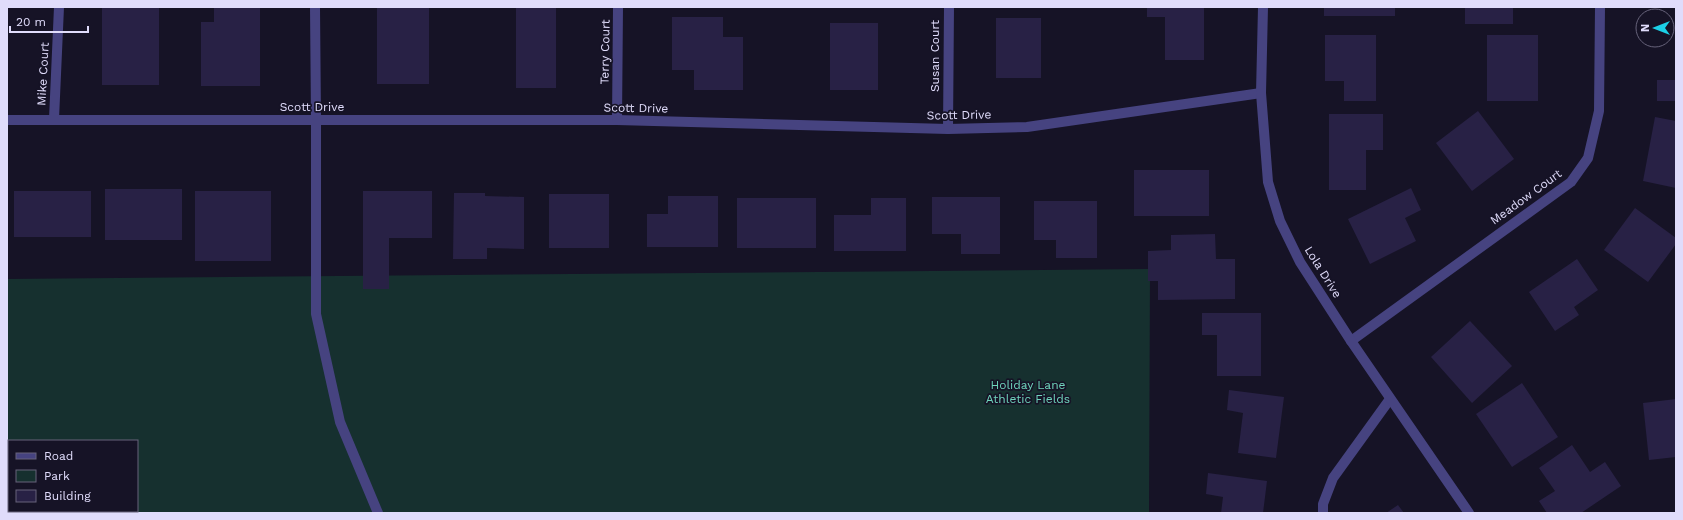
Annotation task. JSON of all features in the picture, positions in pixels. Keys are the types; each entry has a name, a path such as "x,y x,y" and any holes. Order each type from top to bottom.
{"street":[{"name":"Mike Court","path":"54,119 59,7"},
{"path":"315,7 316,314 340,422 378,513"},
{"name":"Terry Court","path":"617,120 618,7"},
{"name":"Susan Court","path":"948,129 949,7"},
{"name":"Lola Drive","path":"1263,7 1261,93 1268,182 1280,221 1300,262 1351,341 1470,513"},
{"name":"Meadow Court","path":"1351,341 1571,182 1588,158 1599,111 1600,7"},
{"name":"Scott Drive","path":"7,120 617,120 948,129 1027,127 1261,93"},
{"path":"1323,513 1323,504 1332,478 1390,399"}],"green space":[{"name":"Holiday Lane Athletic Fields","path":"1150,269 1149,513 7,513 7,279"}],"building":[{"path":"102,7 159,7 159,85 102,85"},
{"path":"214,7 260,7 260,86 201,86 201,22 214,22"},
{"path":"377,7 429,7 429,84 377,84"},
{"path":"516,7 556,7 556,88 516,88"},
{"path":"1147,7 1204,7 1204,60 1165,60 1165,17 1147,17"},
{"path":"1324,7 1395,7 1395,16 1324,16"},
{"path":"1465,7 1513,7 1513,24 1465,24"},
{"path":"672,17 723,17 723,37 743,37 743,90 694,90 694,70 672,70"},
{"path":"996,18 1041,18 1041,78 996,78"},
{"path":"830,23 878,23 878,90 830,90"},
{"path":"1325,35 1376,35 1376,101 1344,101 1344,81 1325,81"},
{"path":"1487,35 1538,35 1538,101 1487,101"},
{"path":"1657,80 1676,80 1676,101 1657,101"},
{"path":"1478,111 1514,159 1472,191 1436,143"},
{"path":"1329,114 1383,114 1383,150 1366,150 1366,190 1329,190"},
{"path":"1655,117 1676,121 1676,188 1643,181"},
{"path":"1134,170 1209,170 1209,216 1134,216"},
{"path":"1411,188 1421,210 1405,218 1416,241 1370,264 1348,219"},
{"path":"105,189 182,189 182,240 105,240"},
{"path":"14,191 91,191 91,237 14,237"},
{"path":"195,191 271,191 271,261 195,261"},
{"path":"363,191 432,191 432,238 389,238 389,289 363,289"},
{"path":"454,193 485,193 485,196 524,197 524,249 487,248 487,259 453,259"},
{"path":"549,194 609,194 609,248 549,248"},
{"path":"668,196 718,196 718,247 647,247 647,214 668,214"},
{"path":"932,197 1000,197 1000,254 961,254 961,234 932,234"},
{"path":"737,198 816,198 816,248 737,248"},
{"path":"871,198 906,198 906,251 834,251 834,215 871,215"},
{"path":"1034,201 1097,201 1097,258 1056,258 1056,240 1034,240"},
{"path":"1635,208 1676,238 1676,244 1648,282 1604,250"},
{"path":"1215,234 1216,259 1235,259 1235,299 1158,300 1158,281 1148,281 1148,251 1171,250 1171,235"},
{"path":"1577,259 1598,290 1574,307 1579,315 1555,331 1529,292"},
{"path":"1202,313 1261,313 1261,376 1217,376 1217,335 1202,335"},
{"path":"1470,321 1512,366 1472,403 1431,357"},
{"path":"1522,383 1558,437 1512,467 1476,414"},
{"path":"1229,390 1284,397 1276,458 1238,453 1243,413 1227,410"},
{"path":"1676,399 1676,457 1649,460 1643,403"},
{"path":"1572,445 1590,472 1605,462 1621,486 1581,513 1547,513 1539,501 1555,491 1539,468"},
{"path":"1208,473 1267,481 1263,513 1221,513 1223,497 1206,494"},
{"path":"1398,505 1404,513 1386,513"}]}
